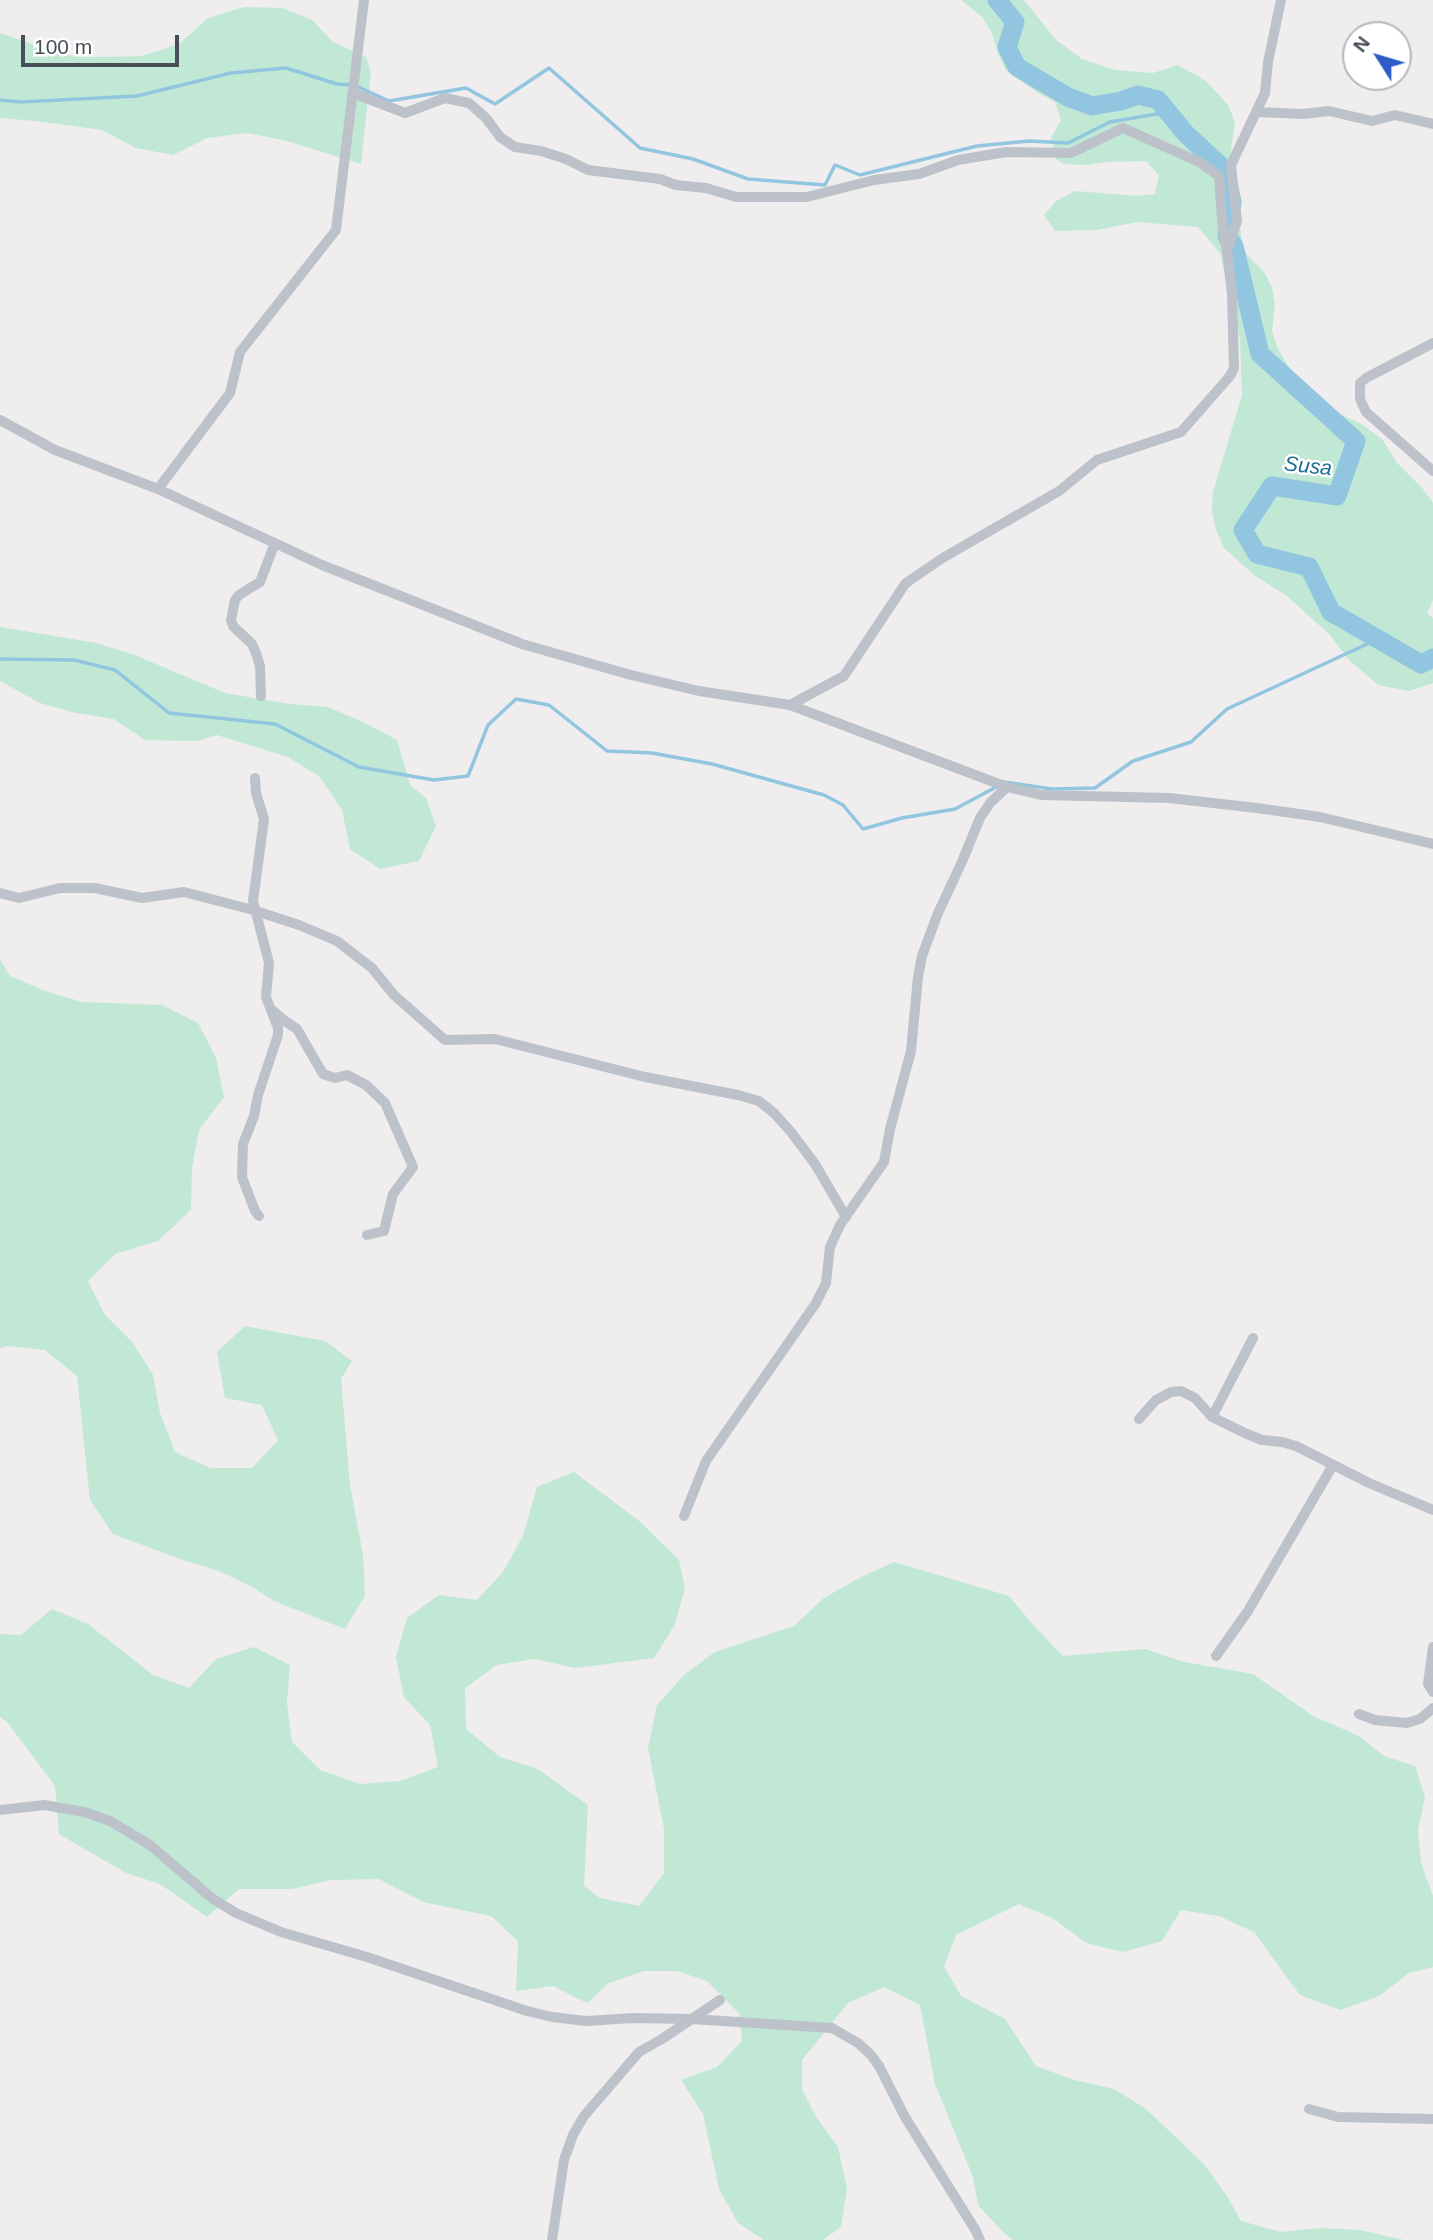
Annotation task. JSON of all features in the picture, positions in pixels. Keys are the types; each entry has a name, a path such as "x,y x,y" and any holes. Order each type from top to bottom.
{"street":[{"path":"158,489 230,393 240,352 334,235 364,0"},
{"path":"1227,250 1237,221 1231,165 1265,93 1268,62 1281,0"},
{"path":"353,93 405,113 444,98 469,103 486,118 500,137 515,147 541,151 588,170 660,179 676,185 706,188 736,197 807,197 874,180 919,174 958,160 1006,152 1071,153 1123,128 1199,162 1219,176 1223,233 1232,295 1234,368 1230,376 1181,432 1097,460 1059,491 941,559 909,581 844,676 790,705"},
{"path":"1257,112 1303,114 1329,111 1372,121 1395,115 1433,124"},
{"path":"1433,343 1366,378 1361,382 1360,391 1366,412 1433,471"},
{"path":"0,420 55,450 158,489 322,565 522,644 699,691 790,705 1001,785 1041,795 1169,798 1256,808 1320,817 1433,844"},
{"path":"261,696 257,653 252,644 233,626 231,620 235,600 260,582 275,544"},
{"path":"255,778 256,793 264,819 253,910 269,964 266,997 278,1028 254,1116 243,1144 242,1177 259,1216"},
{"path":"684,1516 706,1461 816,1303 826,1283 831,1247 846,1217 884,1162 911,1051 918,977 927,942 980,818 1001,785"},
{"path":"0,893 19,898 60,888 94,888 142,898 184,892 253,910 337,941 372,968 394,995 445,1040 495,1038 645,1077 759,1101 792,1132 815,1164 846,1217"},
{"path":"269,1007 297,1029 323,1074 335,1078 347,1075 366,1085 385,1103 412,1167 393,1194 384,1231 367,1235"},
{"path":"1212,1417 1253,1338"},
{"path":"1139,1419 1156,1400 1177,1391 1195,1398 1212,1417 1262,1440 1296,1446 1369,1483 1433,1510"},
{"path":"1216,1656 1283,1554 1333,1465"},
{"path":"1433,1647 1428,1684 1433,1692"},
{"path":"1359,1714 1375,1720 1407,1723 1420,1719 1433,1707"},
{"path":"0,1810 44,1805 84,1812 110,1821 149,1845 213,1899 236,1913 281,1931 552,2017 586,2021 633,2018 691,2019 832,2028 858,2043 879,2066 905,2118 980,2240"},
{"path":"552,2240 564,2160 573,2135 584,2116 633,2057 720,2000"},
{"path":"1309,2109 1338,2117 1433,2119"}],"green space":[{"path":"961,0 1024,0 1056,40 1082,59 1115,70 1153,73 1178,65 1206,81 1228,105 1235,122 1231,149 1242,247 1264,272 1272,288 1275,305 1272,331 1277,347 1294,376 1306,388 1338,413 1361,424 1382,439 1398,464 1433,503 1433,600 1427,614 1433,618 1433,683 1409,691 1378,685 1349,660 1330,635 1287,596 1254,575 1224,548 1212,511 1213,492 1242,395 1240,339 1220,253 1198,227 1138,222 1096,230 1055,231 1044,215 1056,201 1075,191 1137,196 1155,194 1159,175 1146,161 1087,165 1064,164 1056,159 1051,138 1061,120 1055,102 1006,70 992,33 982,17"},
{"path":"244,7 283,8 312,20 333,42 366,57 371,72 361,164 287,141 248,133 207,138 173,155 136,148 102,130 0,118 0,33 65,55 142,56 179,44 208,18"},
{"path":"0,627 96,643 132,654 225,693 290,704 328,707 397,740 410,785 426,798 436,826 419,861 380,869 350,849 342,810 320,777 288,757 217,735 197,741 145,740 114,719 76,713 40,703 0,681"},
{"path":"0,959 10,976 45,991 82,1002 162,1005 198,1023 216,1058 224,1097 199,1130 192,1168 191,1210 158,1241 115,1254 88,1281 105,1315 133,1343 153,1375 160,1413 175,1452 210,1468 252,1468 278,1440 262,1405 225,1398 217,1352 245,1326 325,1341 352,1361 341,1379 350,1485 363,1555 365,1596 345,1629 274,1601 219,1571 113,1534 90,1500 77,1376 45,1350 8,1346 0,1348"},
{"path":"574,1472 638,1520 679,1560 685,1589 674,1626 654,1658 576,1668 534,1659 497,1665 465,1688 466,1729 500,1757 538,1769 588,1805 584,1886 600,1898 639,1906 664,1873 664,1829 648,1748 657,1705 684,1675 715,1652 794,1626 824,1598 894,1562 1009,1596 1063,1656 1145,1649 1184,1662 1253,1674 1313,1716 1359,1736 1384,1756 1415,1766 1425,1797 1418,1830 1421,1863 1433,1896 1433,1967 1409,1973 1379,1996 1341,2010 1300,1995 1254,1932 1219,1916 1181,1910 1162,1941 1123,1952 1086,1943 1054,1919 1019,1904 956,1935 944,1966 961,1996 1005,2019 1036,2066 1074,2080 1114,2089 1146,2109 1204,2164 1241,2221 1281,2232 1320,2228 1360,2230 1404,2240 1013,2240 978,2205 973,2177 935,2084 920,2005 884,1987 848,2003 802,2060 802,2089 815,2115 838,2147 847,2188 841,2227 823,2240 764,2240 738,2223 719,2189 703,2114 681,2080 717,2067 742,2041 739,2013 707,1981 677,1971 644,1971 609,1983 587,2003 553,1986 516,1991 518,1941 491,1916 423,1902 379,1879 330,1880 292,1889 239,1889 207,1917 160,1884 126,1873 59,1834 55,1786 7,1722 0,1717 0,1634 21,1635 52,1609 88,1624 153,1675 189,1688 216,1659 254,1647 290,1665 287,1703 292,1742 320,1770 360,1784 400,1781 438,1767 430,1725 404,1697 396,1657 407,1618 439,1595 477,1600 503,1572 523,1536 537,1487"}],"waterway":[{"name":"Susa","path":"997,0 1015,22 1007,47 1017,67 1068,97 1092,106 1138,95 1158,100 1186,134 1225,170 1232,202 1227,236 1234,246 1260,354 1356,441 1337,496 1272,486 1243,530 1257,554 1309,567 1331,612 1421,664 1433,658"},
{"path":"0,100 21,102 137,96 231,73 286,68 337,84 354,85 389,101 466,88 495,104 549,68 640,148 693,159 748,179 825,185 835,165 860,175 977,146 1029,141 1068,143 1110,122 1168,112"},
{"path":"1004,782 1052,789 1095,788 1133,761 1191,742 1227,709 1378,639"},
{"path":"0,659 74,660 115,670 169,713 275,724 359,767 434,780 468,776 488,725 516,699 549,705 607,751 652,753 712,764 824,795 843,805 863,829 902,818 955,809 998,786"}]}
